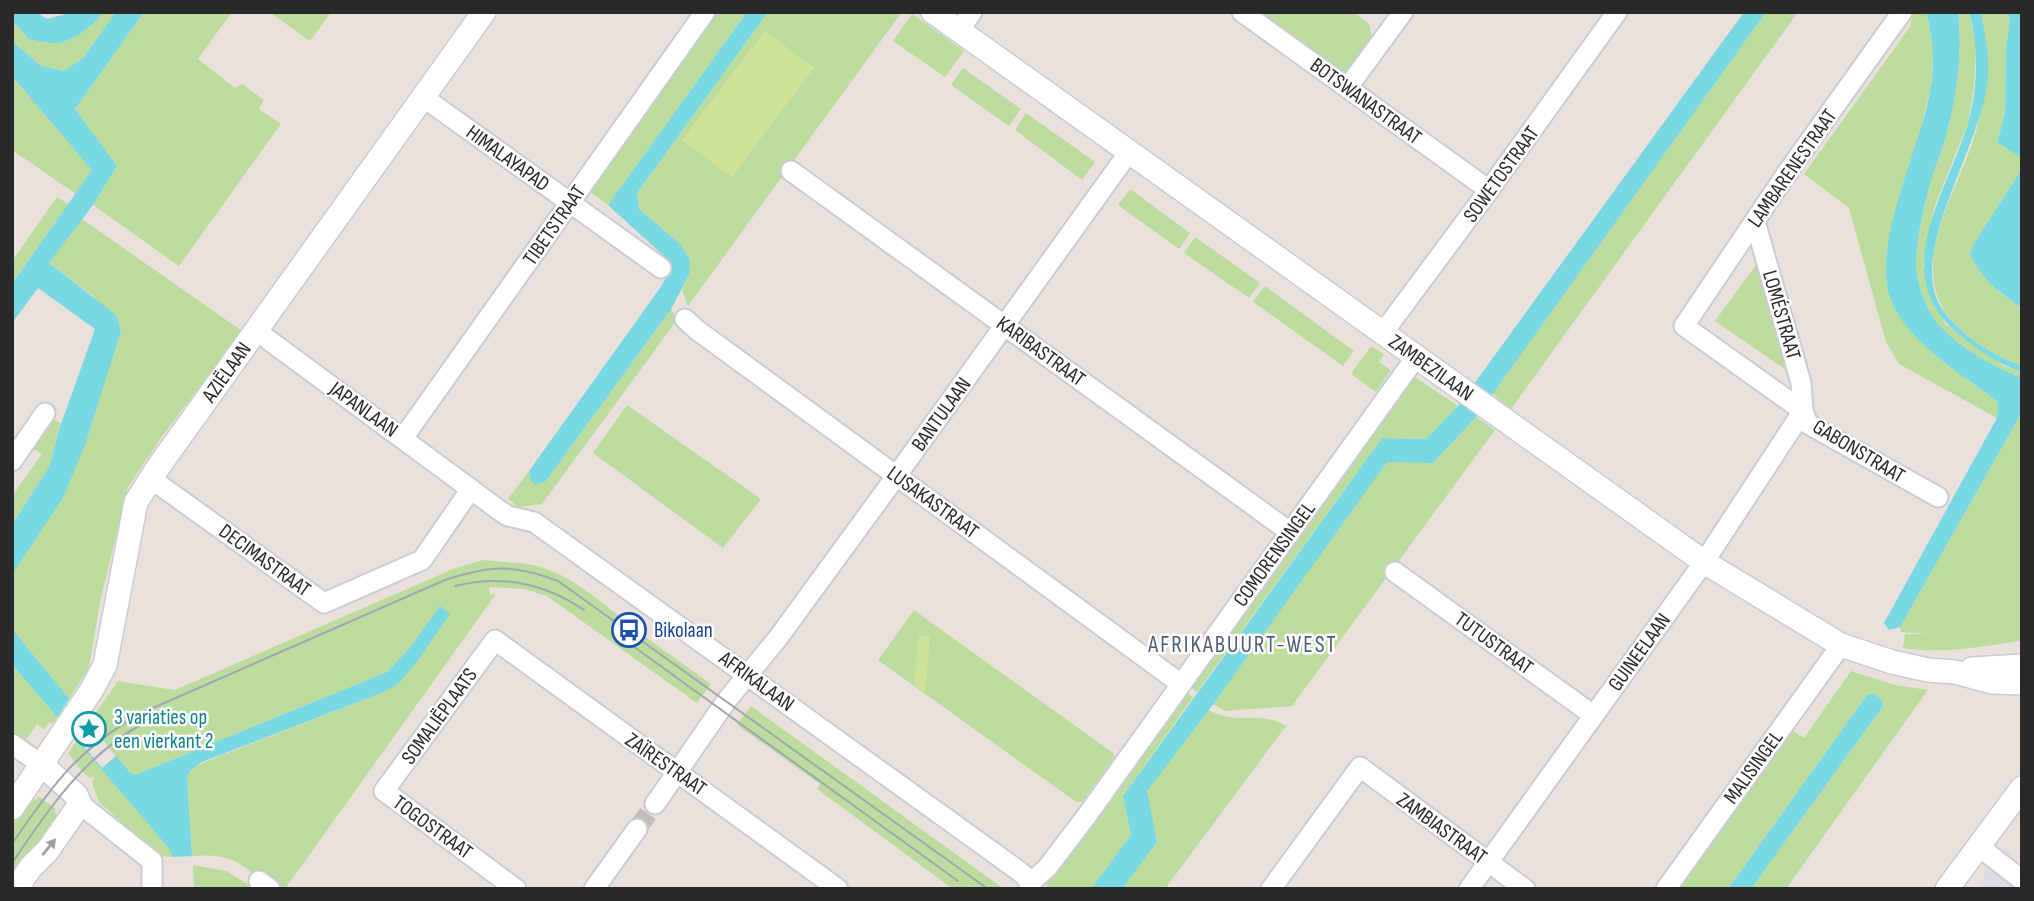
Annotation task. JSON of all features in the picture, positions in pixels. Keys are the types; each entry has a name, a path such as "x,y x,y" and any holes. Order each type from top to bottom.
{"street":[{"name":"AZIËLAAN","path":"12,808 82,706 104,665 136,502 150,478 484,12"},
{"name":"TIBETSTRAAT","path":"403,438 705,12"},
{"name":"ZAMBEZILAAN","path":"933,12 965,22 1129,152 1704,562 1841,645 1928,670 1955,672 1992,682 2022,683"},
{"name":"BOTSWANASTRAAT","path":"1242,12 1489,190"},
{"path":"1348,87 1403,12"},
{"name":"SOWETOSTRAAT","path":"1382,334 1617,12"},
{"name":"LAMBARENESTRAAT","path":"1684,326 1902,12"},
{"name":"HIMALAYAPAD","path":"423,97 660,268"},
{"name":"BANTULAAN","path":"749,675 897,475 1129,152"},
{"name":"KARIBASTRAAT","path":"791,171 1290,531"},
{"name":"LOMÉSTRAAT","path":"1755,221 1801,383 1802,411"},
{"name":"LUSAKASTRAAT","path":"685,319 1181,684"},
{"name":"GABONSTRAAT","path":"1684,326 1802,411 1808,424 1937,497"},
{"name":"JAPANLAAN","path":"256,330 471,489"},
{"name":"COMORENSINGEL","path":"1031,886 1047,868 1416,358"},
{"name":"GUINEELAAN","path":"1469,889 1704,562 1802,411"},
{"path":"12,461 45,413"},
{"name":"DECIMASTRAAT","path":"150,478 324,603 422,561 471,489"},
{"name":"AFRIKALAAN","path":"471,489 508,516 534,522 1019,871 1031,886"},
{"name":"TUTUSTRAAT","path":"1395,572 1593,715"},
{"name":"ZAÏRESTRAAT","path":"495,640 838,889"},
{"name":"SOMALIËPLAATS","path":"384,791 495,640"},
{"name":"MALISINGEL","path":"1665,889 1841,645"},
{"name":"ZAMBEZILAAN","path":"1955,672 1991,666 2022,666"},
{"path":"655,804 727,700 749,675"},
{"path":"12,744 42,765 76,795 80,804 152,861 152,889"},
{"name":"ZAMBIASTRAAT","path":"1271,889 1360,767 1525,889"},
{"path":"1947,889 2022,788"},
{"name":"TOGOSTRAAT","path":"384,791 516,889"},
{"path":"16,889 31,867 48,850 80,804"},
{"path":"594,889 637,829"},
{"path":"1978,846 2022,880"}],"shaded area":[{"path":"2006,846 2014,862 2022,867 2022,889 1975,889"}],"green space":[{"path":"103,12 116,12 83,58 64,71 41,66 12,41 12,20 29,39 57,43 83,32"},
{"path":"144,12 232,12 198,59 235,88 242,84 264,100 259,109 281,124 179,266 93,205 117,166 75,109"},
{"path":"269,12 331,12 310,41"},
{"path":"718,12 747,12 608,205 590,192"},
{"path":"768,12 902,12 688,306 682,290 689,275 679,243 639,209 637,193"},
{"path":"1255,12 1353,12 1369,24 1372,37 1343,78"},
{"path":"1766,12 1798,12 1511,409 1492,393"},
{"path":"1913,12 1926,12 1934,48 1931,87 1887,265 1970,382 1998,401 1997,418 1899,364 1886,342 1849,208 1804,174 1910,27"},
{"path":"1958,12 1969,12 1970,16 1976,48 1974,87 1968,123 1934,208 1923,266 1945,324 2004,366 2022,372 2022,378 1979,357 1949,335 1931,314 1918,279 1916,263 1921,223 1957,85 1960,42"},
{"path":"1981,12 2008,12 2010,21 2006,47 2005,113 1997,141 2022,158 2022,169 1973,245 1970,254 1999,292 2022,308 2022,366 1990,351 1962,331 1943,308 1934,283 1933,257 1939,230 1978,124 1983,52"},
{"path":"912,14 964,51 945,77 893,41"},
{"path":"765,31 814,68 732,177 682,140"},
{"path":"963,68 1021,109 1009,126 951,85"},
{"path":"12,76 93,170 76,194 12,150"},
{"path":"1026,113 1095,162 1082,180 1015,130"},
{"path":"1130,189 1190,233 1179,249 1118,205"},
{"path":"57,197 68,204 12,284 12,261"},
{"path":"82,219 242,331 163,435 128,487 100,602 89,668 69,699 12,629 12,575 63,498 121,331 95,298 49,263"},
{"path":"1195,237 1260,283 1249,298 1184,253"},
{"path":"1758,262 1789,372 1715,321"},
{"path":"1265,286 1354,351 1343,366 1253,302"},
{"path":"671,309 677,320 542,504 518,507 508,499 529,471 531,481 546,481"},
{"path":"1371,346 1384,354 1379,362 1391,370 1376,392 1351,374"},
{"path":"1409,373 1458,406 1426,439 1382,438 1197,692 1187,685"},
{"path":"627,405 761,499 723,548 593,453"},
{"path":"2022,412 2022,640 1948,650 1903,648 1905,634 1928,634 1901,632 1900,627"},
{"path":"50,416 61,424 49,467 12,525 12,496 42,454 29,446"},
{"path":"1476,417 1495,430 1292,706 1225,711 1213,704 1387,461 1433,463"},
{"path":"482,560 530,565 560,575 593,595 622,620 711,684 697,703 547,596 524,589 489,587 490,595 496,594 285,889 266,883 231,860 214,856 192,856 187,779 190,771 202,763 384,692 396,684 413,665 440,607 409,649 387,672 135,775 102,768 167,846 173,857 160,856 99,802 92,783 94,776 90,778 83,773 68,753 118,681 175,690 453,569"},
{"path":"914,610 1113,753 1114,758 1082,802 1076,802 878,660"},
{"path":"919,635 930,637 925,693 914,685"},
{"path":"12,664 58,716 44,729 37,724 26,740 12,731"},
{"path":"1851,671 1895,685 1928,690 1786,889 1751,889 1883,706 1874,694 1867,695 1728,889 1684,889 1680,885 1790,729 1804,738"},
{"path":"1184,690 1193,697 1123,796 1131,835 1091,889 1049,889 1045,882"},
{"path":"751,706 1004,889 953,889 817,789 820,784 737,725"},
{"path":"1209,710 1229,717 1268,719 1286,726 1165,889 1122,889 1157,842 1146,791"},
{"path":"38,796 56,809 54,812 61,817 12,879 12,824 31,797 36,800"},
{"path":"193,865 226,871 256,889 194,889"}],"water":[{"path":"12,12 36,12 47,19 73,12 103,12 83,32 63,42 54,43 29,39 12,20"},
{"path":"116,12 144,12 75,109 117,166 93,205 49,263 116,315 121,331 85,445 63,498 12,575 12,525 49,467 61,424 95,329 38,288 12,323 12,284 92,170 12,76 12,41 41,66 64,71 83,58"},
{"path":"747,12 768,12 637,193 639,209 679,243 690,260 689,275 671,309 546,481 536,485 531,481 529,471 672,268 665,257 608,205"},
{"path":"1744,12 1766,12 1476,417 1433,463 1387,462 1209,710 1147,791 1157,842 1122,889 1091,889 1131,835 1123,796 1382,438 1426,439 1458,406"},
{"path":"1926,12 1958,12 1959,56 1951,113 1921,223 1916,263 1918,279 1931,314 1949,335 1979,357 2022,378 2022,412 1900,627 1889,630 1884,623 1997,418 1998,402 1917,338 1899,316 1889,294 1886,270 1893,218 1919,136 1931,86 1933,49"},
{"path":"1969,12 1981,12 1988,76 1984,102 1975,130 1942,218 1932,273 1936,297 1951,320 1983,347 2022,366 2022,372 1991,358 1962,337 1939,313 1927,288 1924,261 1928,234 1968,123 1974,96 1976,53"},
{"path":"2008,12 2022,12 2022,158 1997,142 2005,113 2006,47 2010,21"},
{"path":"2022,169 2022,308 1985,278 1970,254 1973,245"},
{"path":"440,606 450,614 399,683 384,692 202,762 190,771 187,779 192,856 173,857 167,846 12,664 12,629 130,773 135,775 387,672 409,649"},
{"path":"1874,694 1881,699 1883,706 1751,889 1728,889 1867,695"}],"pier":[{"path":"69,699 116,756 102,768 58,716"}],"tunnel":[{"path":"637,829 655,804"}],"tram line":[{"path":"12,844 55,785 86,752 123,724 146,711 445,580 476,571 502,568 542,575 558,581 988,889"},
{"path":"455,586 489,581 522,583 554,593 584,610"},
{"path":"626,641 958,881"},
{"path":"12,863 54,803 86,767 123,736 144,723"}],"place":[{"name":"Bikolaan","path":"629,630"},
{"name":"3 variaties op een vierkant 2","path":"89,729"}],"district":[{"name":"AFRIKABUURT-WEST","path":"1243,644"}]}
